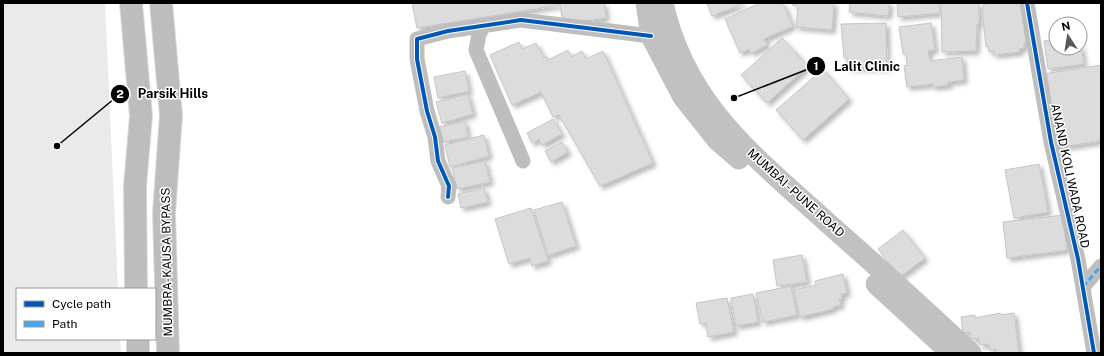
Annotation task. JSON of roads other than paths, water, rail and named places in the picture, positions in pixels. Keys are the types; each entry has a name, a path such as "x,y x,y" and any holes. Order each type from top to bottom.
{"highway":[{"path":"130,3 141,116 141,138 135,186 136,288"},
{"name":"MUMBRA-KAUSA BYPASS","path":"161,3 171,115 164,213 168,353"},
{"path":"138,340 138,353"}],"main road":[{"name":"MUMBAI - PUNE ROAD","path":"646,3 651,36 683,97 717,140 830,233 971,353"},
{"name":"MUMBAI - PUNE ROAD","path":"663,3 668,26 684,66 704,99 738,142 830,233 910,317 951,353"}],"street":[{"name":"ANAND KOLI WADA ROAD","path":"1027,3 1051,142 1078,259 1094,353"},
{"path":"448,197 449,186 438,160 435,137 426,111 417,59 417,39 448,31 484,27 521,20 651,36"},
{"path":"484,27 479,34 476,50 523,161"},
{"path":"1083,287 1101,266"}],"place":[{"name":"Lalit Clinic","path":"734,98"},
{"name":"Parsik Hills","path":"57,146"}]}
